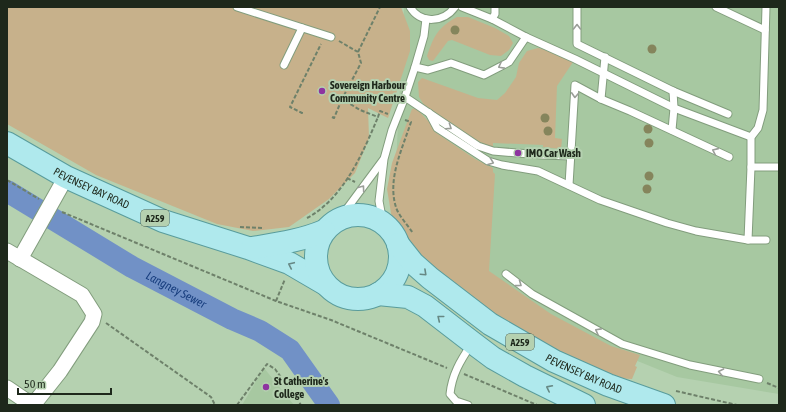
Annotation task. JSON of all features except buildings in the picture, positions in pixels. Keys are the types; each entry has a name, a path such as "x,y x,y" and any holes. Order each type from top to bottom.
{"main road":[{"name":"PEVENSEY BAY ROAD","path":"7,143 66,178 163,222 248,248 291,264 325,284"},
{"path":"351,215 362,215 383,223 390,230 398,244 400,262 396,275 388,286 378,294 366,298 354,299 341,296 325,284 317,269 315,257 317,245 332,224 351,215"},
{"name":"PEVENSEY BAY ROAD","path":"248,248 284,243 311,236 332,224"},
{"name":"PEVENSEY BAY ROAD","path":"398,244 413,263 430,278 490,324 554,361 608,385 664,405"},
{"name":"A259","path":"378,294 408,298 425,306 493,358 525,376 584,405"}],"street":[{"path":"20,258 66,178"},
{"path":"7,251 82,295 94,314 92,322 60,371 33,405 7,388"}],"lane":[{"path":"237,7 328,36"},
{"path":"410,7 419,16 426,19 439,19 446,16 455,7"},
{"path":"462,7 492,19 526,38 553,48 674,108 751,137"},
{"path":"492,19 495,14 495,7"},
{"path":"577,7 577,44 673,91 728,114"},
{"path":"716,7 765,30"},
{"path":"748,240 752,167 751,137 758,128 763,110 766,7"},
{"path":"383,223 379,201 384,159 392,130 406,97 415,67 424,36 426,19"},
{"path":"284,65 302,28"},
{"path":"415,67 428,70 451,62 484,75 509,62 526,38"},
{"path":"601,99 605,57"},
{"path":"569,185 575,85 601,99 729,157"},
{"path":"672,130 674,108 673,91"},
{"path":"406,97 478,146 493,151 542,156 571,156"},
{"path":"429,113 437,128 488,161 511,167 538,171 600,200 696,231 748,240 766,240"},
{"path":"332,224 384,159"},
{"path":"752,167 779,167"},
{"path":"506,274 532,294 622,344 690,365 759,379"},
{"path":"468,405 456,400 450,394 451,383 460,360 473,344"}],"path":[{"path":"332,116 334,118 361,63 358,52 380,7"},
{"path":"302,112 290,107 310,64 328,36 358,52"},
{"path":"342,99 360,110 378,117"},
{"path":"304,220 316,213 340,190 358,160 380,111"},
{"path":"7,180 50,207 66,215 276,301 331,320 537,405"},
{"path":"237,227 270,228"},
{"path":"94,314 211,398 215,405"},
{"path":"237,405 267,364 275,369 301,405"},
{"path":"759,379 779,388"}],"shaded area":[{"path":"7,7 401,7 410,31 410,51 388,118 368,108 369,138 355,173 329,199 289,227 253,231 217,224 96,175 7,124"},
{"path":"404,7 779,7 779,394 677,377 588,341 489,281 395,183"},
{"path":"457,17 468,17 495,28 509,36 513,43 509,50 501,56 490,55 452,40 448,41 433,61 429,60 427,56 437,33 450,21"},
{"path":"538,48 575,59 557,86 555,138 562,139 561,149 543,147 543,145 493,143 493,147 482,144 426,108 419,97 418,82 422,78 478,98 497,100 505,93 516,77 519,63 527,51"},
{"path":"416,108 430,123 435,132 475,159 493,168 493,172 495,174 489,271 551,314 611,346 640,355 635,366 637,367 632,379 612,378 521,335 453,287 414,250 392,219 387,189 392,163 412,109"},
{"name":"St Catherine's College","path":"264,368 294,405 242,405"}],"waterway":[{"name":"Langney Sewer","path":"7,191 132,267 232,319 260,331 290,350 329,405"}],"place":[{"name":"Sovereign Harbour Community Centre","path":"322,91"},
{"name":"IMO Car Wash","path":"518,153"},
{"name":"St Catherine's College","path":"266,387"}]}
